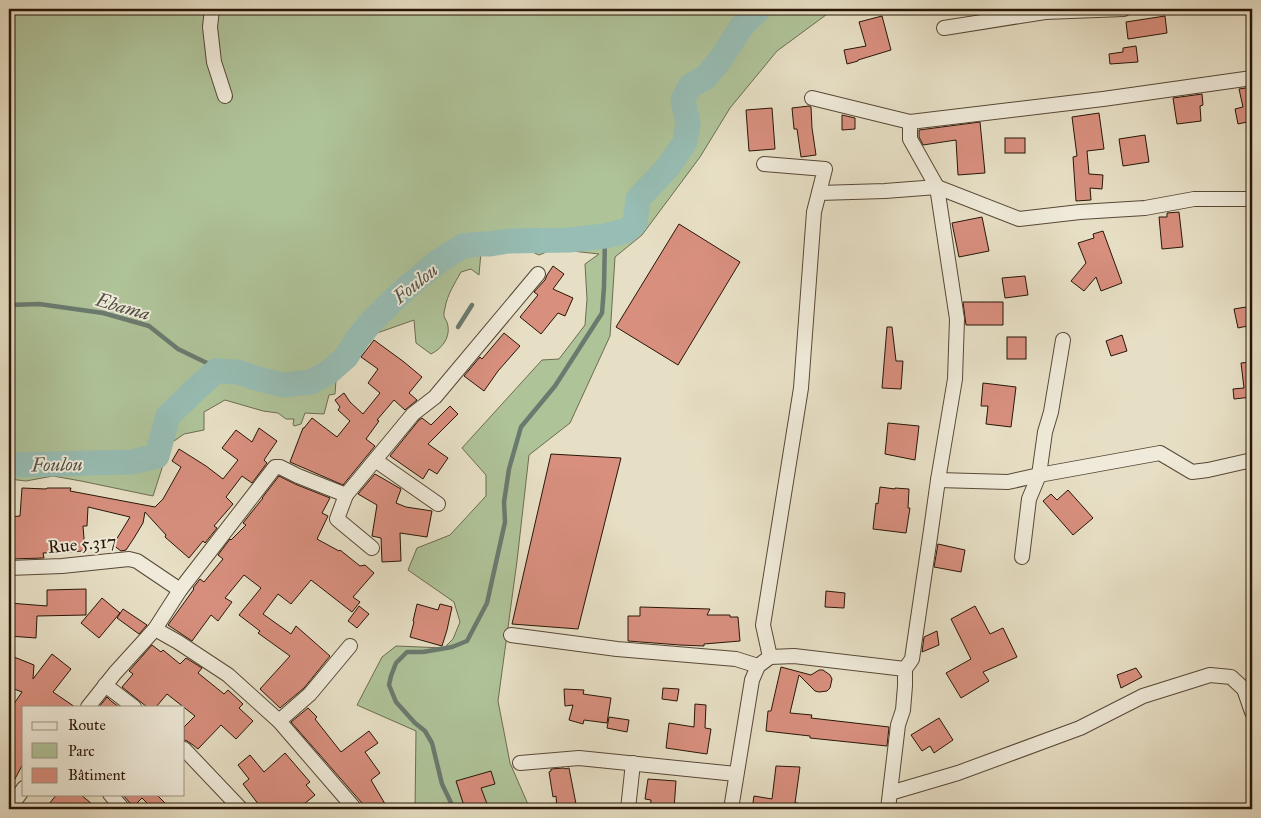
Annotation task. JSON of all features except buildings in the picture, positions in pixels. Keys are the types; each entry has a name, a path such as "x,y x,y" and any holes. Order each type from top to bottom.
{"street":[{"path":"212,9 210,27 214,62 225,96"},
{"path":"944,28 1045,10 1124,9"},
{"path":"812,98 910,122 1103,100 1252,78"},
{"path":"888,809 898,725 903,710 905,669 912,659 955,379 957,319 937,187 910,139 910,122"},
{"path":"764,164 825,169 814,212 801,388 763,625 770,658"},
{"path":"818,193 937,187 1019,219 1080,212 1145,208 1194,199 1252,199"},
{"path":"372,548 338,518 346,495 413,414 435,397 538,274"},
{"path":"1022,557 1029,499 1039,475 1045,432 1051,412 1063,340"},
{"path":"938,480 1008,482 1160,453 1192,472 1252,460"},
{"path":"375,460 438,504"},
{"path":"89,706 155,629 180,590 274,467 280,467 346,495"},
{"name":"Rue 5.317","path":"9,568 62,566 129,559 137,561 180,590"},
{"path":"155,629 228,675 279,721 355,809"},
{"path":"511,635 617,650 736,660 758,666"},
{"path":"279,721 310,694 350,646"},
{"path":"731,809 752,680 758,666 770,658 794,656 905,669"},
{"path":"890,793 958,773 1080,728 1143,696 1210,675 1231,677 1244,688 1252,712"},
{"path":"105,685 133,706"},
{"path":"185,750 241,809"},
{"path":"520,764 579,758 736,774"},
{"path":"628,809 633,763"},
{"path":"9,809 22,791"},
{"path":"112,796 123,809"}],"green space":[{"path":"9,9 834,9 777,51 730,108 700,157 642,235 615,257 610,336 570,423 529,455 498,701 510,763 530,809 415,809 416,731 357,705 382,657 396,646 444,648 453,639 460,622 454,602 408,570 417,548 450,535 486,496 486,475 462,448 542,360 559,359 585,325 587,299 585,264 599,254 554,249 539,255 522,247 481,252 479,275 471,269 461,272 449,294 444,314 448,326 448,335 438,349 431,354 416,343 414,320 363,338 350,354 336,380 335,394 329,395 324,414 305,413 301,424 294,426 294,419 286,419 278,413 263,411 225,400 204,412 204,430 184,434 167,446 153,496 53,476 26,481 9,479"}],"waterway":[{"name":"Foulou","path":"9,465 132,462 157,456 168,416 216,371 238,372 283,385 311,382 329,372 346,357 358,338 373,320 405,289 439,261 463,246 508,241 569,240 605,236 626,231 635,223 638,199 668,167 685,142 688,123 683,100 690,86 706,77 720,60 742,26 759,9"},
{"path":"454,809 442,784 432,743 425,731 396,702 389,685 391,676 396,663 407,652 423,652 452,647 467,641 487,603 505,522 504,502 509,469 521,427 555,386 602,313 605,236"},
{"name":"Ebama","path":"9,305 39,304 103,313 149,326 178,349 211,365 216,371"},
{"path":"458,327 472,305"}]}
